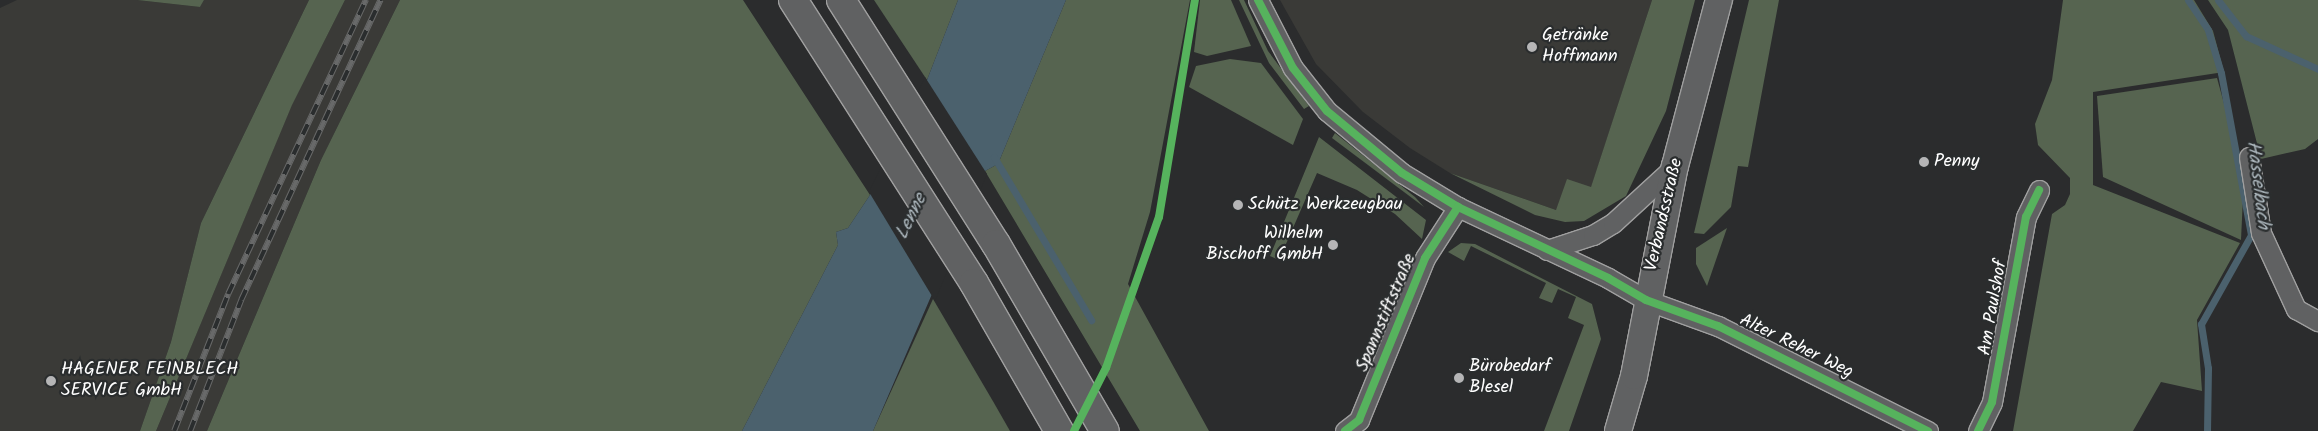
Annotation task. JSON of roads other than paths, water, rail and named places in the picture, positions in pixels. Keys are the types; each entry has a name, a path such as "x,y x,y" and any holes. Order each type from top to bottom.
{"highway":[{"path":"793,0 1035,388 1059,431"},
{"path":"841,0 996,244 1100,423"},
{"path":"1035,388 1049,431"}],"main road":[{"name":"Verbandsstraße","path":"1618,431 1634,376 1646,300 1675,166 1719,0"}],"street":[{"path":"1258,0 1293,68 1327,111 1402,173 1458,207 1646,300"},
{"path":"2249,156 2261,233 2296,309 2318,321"},
{"path":"1547,250 1593,235 1613,223 1675,166"},
{"name":"Am Paulshof","path":"1978,431 1992,402 2026,217 2039,190"},
{"name":"Spannstiftstraße","path":"1345,431 1359,420 1425,258 1458,207"},
{"name":"Alter Reher Weg","path":"1646,300 1718,326 1928,431"}],"water":[{"name":"Lenne","path":"958,0 1066,0 998,164 985,171 873,431 742,431 838,245 836,232 848,228 870,195 927,80"}],"waterway":[{"name":"Hasselbach","path":"2188,0 2208,30 2221,73 2251,235 2201,324 2208,368 2207,431"},
{"path":"2218,0 2246,36 2318,69"},
{"path":"994,157 1091,320"}],"railway":[{"path":"174,431 228,294 366,0"},
{"path":"190,431 241,300 380,0"}],"place":[{"name":"Getränke Hoffmann","path":"1532,47"},
{"name":"Penny","path":"1924,162"},
{"name":"Schütz Werkzeugbau","path":"1238,205"},
{"name":"Wilhelm Bischoff GmbH","path":"1333,245"},
{"name":"Bürobedarf Blesel","path":"1459,378"},
{"name":"HAGENER FEINBLECH SERVICE GmbH","path":"51,381"}]}
